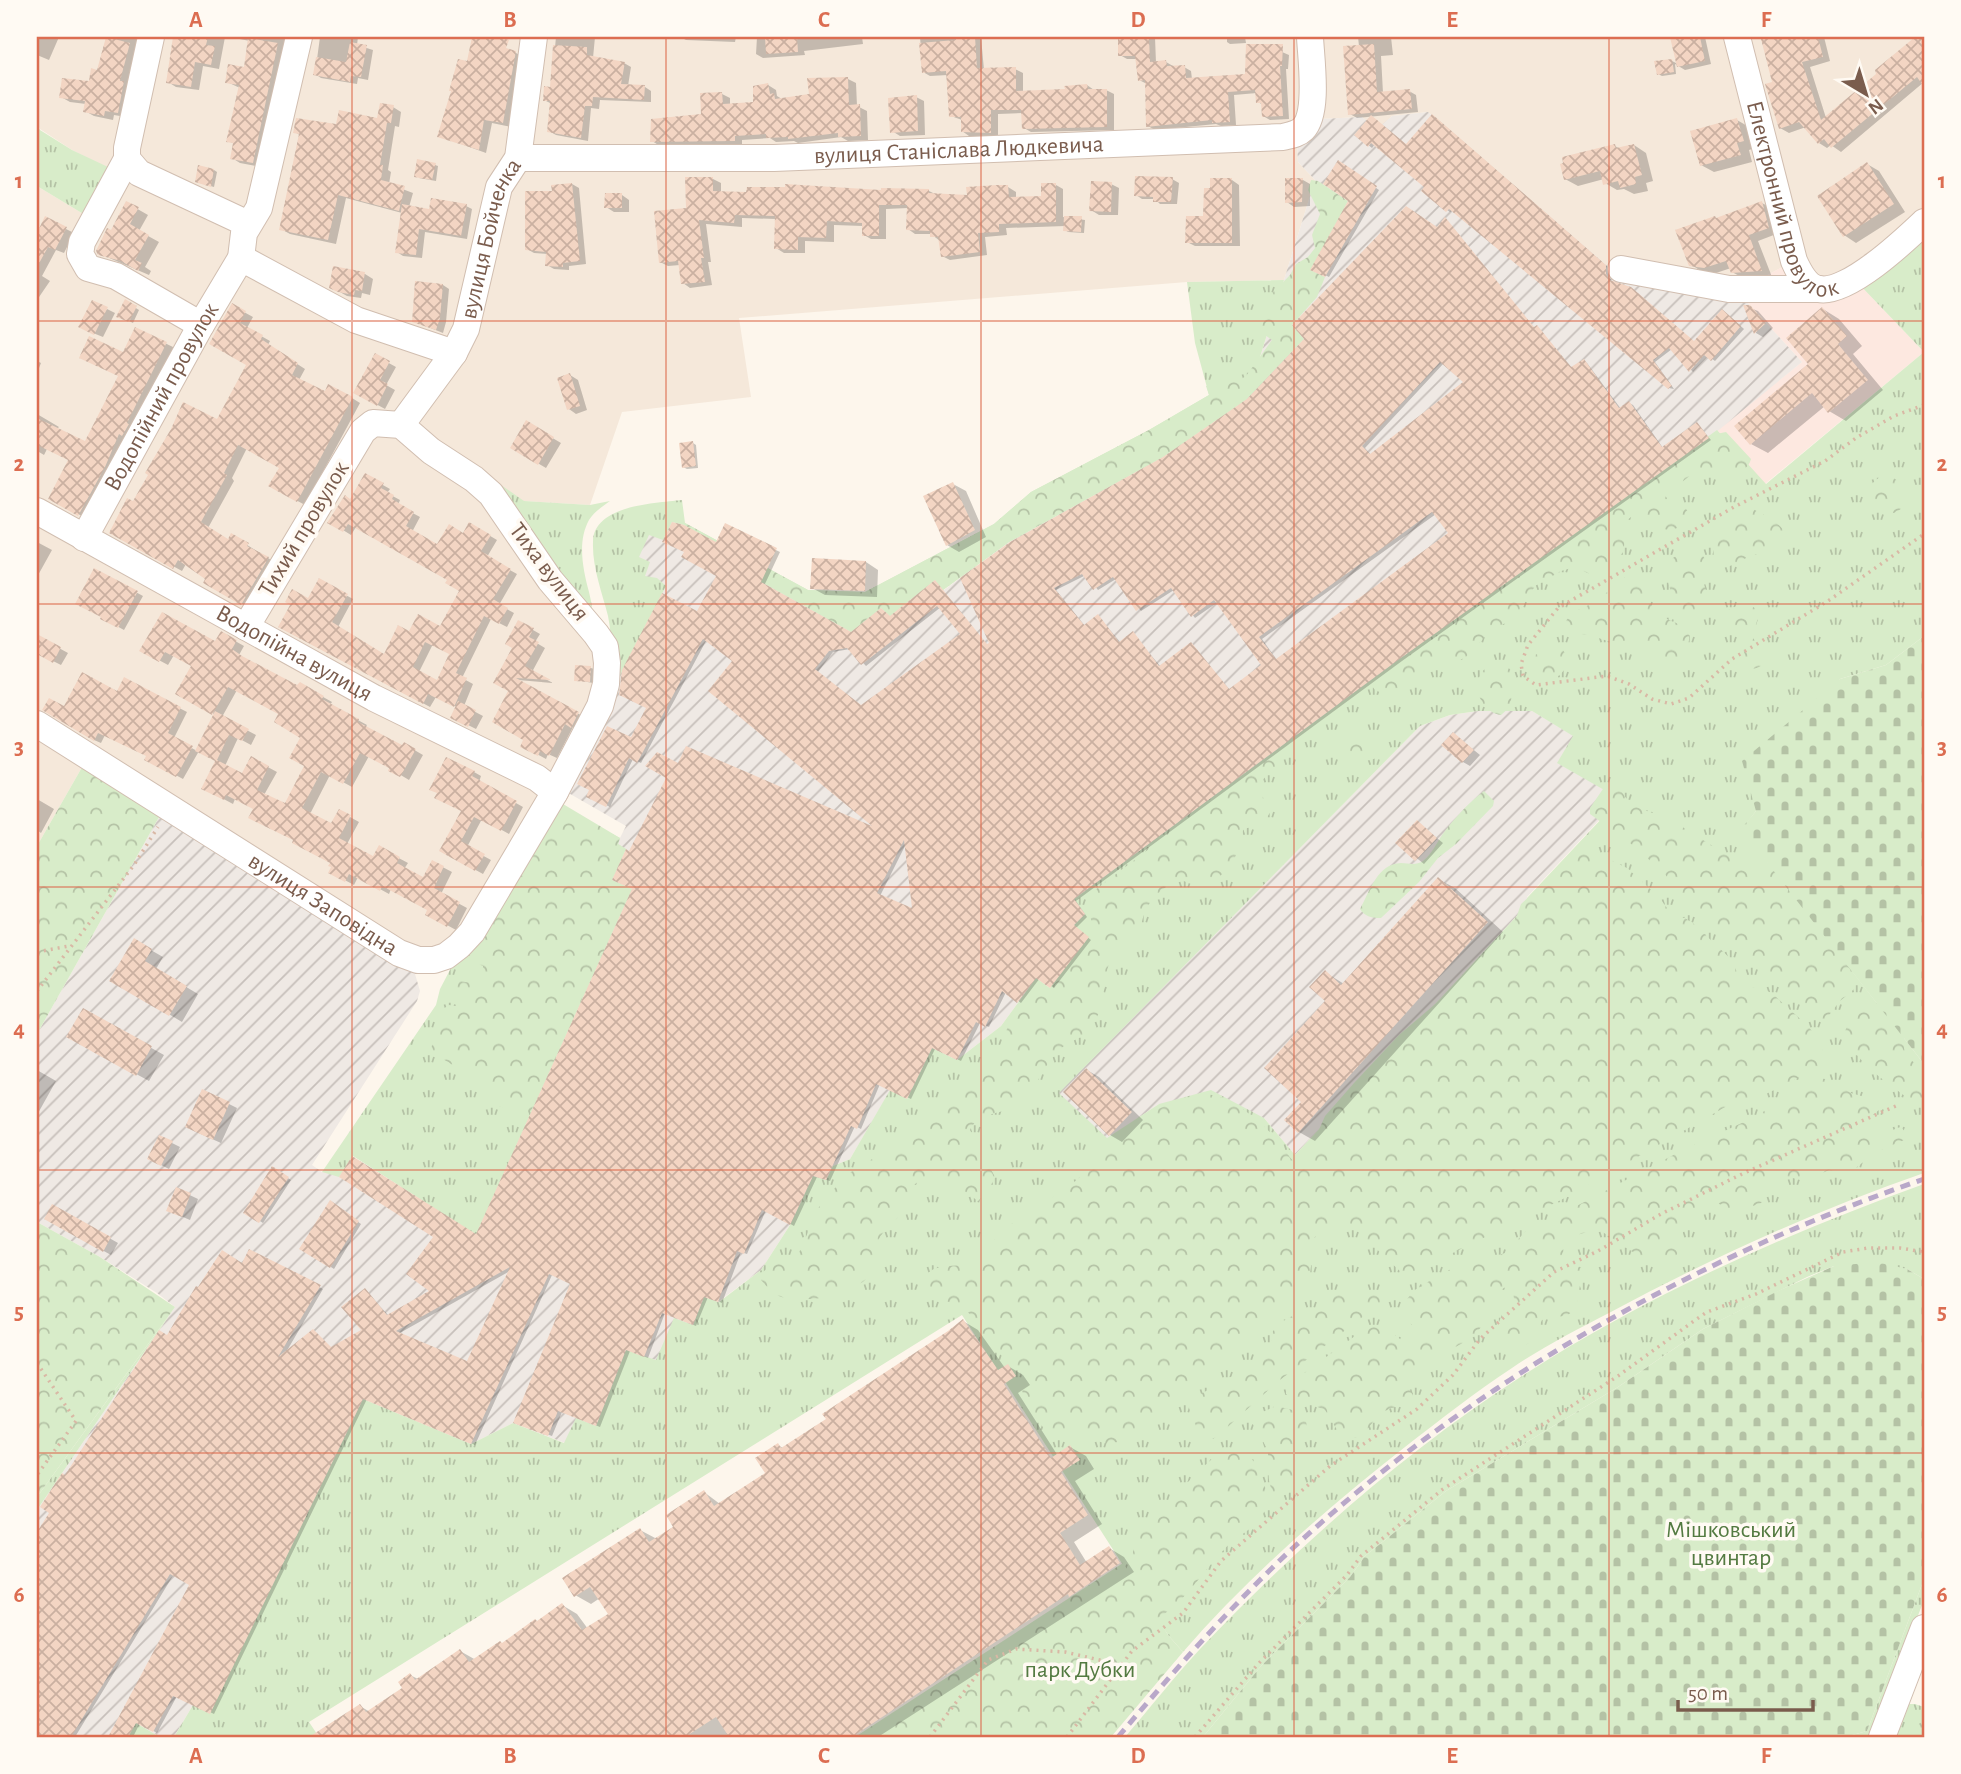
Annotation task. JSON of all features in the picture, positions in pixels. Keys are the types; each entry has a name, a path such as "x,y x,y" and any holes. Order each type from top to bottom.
{"street":[{"path":"151,37 127,148 129,163 139,173 248,224"},
{"name":"Водопійний провулок","path":"84,538 201,325 241,258 248,224 259,208 299,37"},
{"name":"вулиця Бойченка","path":"401,425 454,353 466,330 499,187 519,158 534,37"},
{"name":"вулиця Станіслава Людкевича","path":"519,158 774,158 1283,137 1296,134 1304,128 1312,110 1310,37"},
{"name":"Електронний провулок","path":"1737,37 1794,261 1808,283 1819,289 1832,288 1865,272 1924,222"},
{"path":"129,163 82,242 80,254 83,262 88,268 116,276 201,325"},
{"path":"241,258 356,320 454,353"},
{"path":"1622,269 1729,289 1819,289"},
{"name":"Тихий провулок","path":"246,626 363,431 373,424 401,425"},
{"name":"Тиха вулиця","path":"401,425 430,451 474,479 491,494 550,580 605,647 606,684 600,706 555,792"},
{"name":"Водопійна вулиця","path":"37,511 374,698 537,778 555,792"},
{"name":"вулиця Заповідна","path":"37,724 399,953 418,960 434,960 452,951 472,932 555,792"},
{"path":"1882,1737 1924,1628"}],"path":[{"path":"1924,405 1894,416 1856,438 1815,467 1734,508 1558,608 1528,645 1521,664 1523,676 1536,685 1607,676 1629,684 1652,699 1671,704 1689,698 1732,659 1828,601 1924,534"},
{"path":"37,991 134,865 169,808"},
{"path":"37,951 71,946"},
{"path":"1067,1737 1132,1651 1183,1613 1221,1561 1330,1466 1417,1409 1453,1375 1480,1339 1554,1272 1720,1185 1898,1105"},
{"path":"1195,1737 1259,1663 1347,1575 1361,1556 1443,1489 1618,1376 1707,1312 1756,1294 1843,1252 1868,1248 1900,1248 1924,1252"},
{"path":"37,1363 76,1422 37,1475"},
{"path":"930,1737 988,1660 1016,1649 1065,1652 1121,1665"}],"shaded area":[{"path":"37,37 295,37 256,206 86,525 37,504 37,186 85,215 107,168 72,150 40,129 37,124"},
{"path":"303,37 528,37 513,155 470,299 406,410 382,417 246,614 95,538 245,256"},
{"path":"541,37 1306,37 1307,109 1296,127 1041,144 530,149"},
{"path":"1317,37 1732,37 1788,264 1742,289 1619,276 1428,112 1392,116 1377,130 1362,117 1320,119"},
{"path":"1742,37 1924,37 1924,216 1861,270 1811,279"},
{"path":"1428,112 1619,276 1746,301 1802,362 1709,438 1074,899 1085,914 1089,937 1050,988 1036,978 1001,1026 957,1060 931,1049 907,1099 890,1091 850,1159 833,1166 826,1180 790,1225 761,1270 718,1302 656,1360 644,1357 596,1426 565,1443 513,1423 471,1444 363,1399 210,1714 193,1705 174,1737 160,1737 136,1723 128,1737 37,1737 37,1510 175,1307 100,1257 37,1222 37,1034 163,810 415,974 420,991 417,1001 312,1165 322,1172 352,1156 476,1234 632,889 612,880 626,850 617,844 626,826 565,791 600,720 624,575 597,528 602,522 672,522 684,525 851,632 881,608 890,616 935,580 944,590 1009,542 1163,457 1247,399 1315,180 1298,162 1297,144 1320,119 1362,117 1377,129 1392,116"},
{"path":"1297,144 1298,162 1315,180 1284,280 1187,282 739,318 751,397 622,412 590,505 523,501 432,448 413,414 458,354 514,170"},
{"path":"1788,264 1795,277 1857,282 1924,352 1765,484 1717,430 1802,362 1746,301 1741,289"},
{"path":"385,429 471,483 594,637 601,681 553,776 262,629 259,616 366,437"},
{"path":"37,518 534,782 540,796 465,926 441,948 418,951 37,717"},
{"path":"1478,711 1532,711 1574,736 1558,762 1620,798 1527,897 1527,905 1295,1155 1264,1118 1159,1104 1107,1139 1058,1093 1420,726 1450,715"},
{"path":"37,732 85,762 37,846"}],"green space":[{"path":"37,124 40,130 72,150 108,167 85,215 37,186"},
{"path":"1311,180 1318,181 1348,201 1311,270 1325,277 1317,297 1292,325 1304,339 1247,399 1163,457 1009,542 943,590 935,580 890,616 881,608 851,632 734,567 696,538 699,533 684,525 685,523 808,590 865,592 994,524 1031,492 1209,395 1206,386 1238,381 1246,376 1272,340 1258,330 1261,305 1290,275 1296,264 1308,257 1315,248 1312,235 1320,214 1308,190"},
{"path":"1924,228 1924,352 1857,282"},
{"path":"1284,280 1247,399 1163,457 1009,542 943,590 935,580 890,616 881,608 851,632 684,525 672,522 663,540 649,535 639,557 650,562 645,576 657,578 666,586 612,691 610,625 596,570 593,542 596,530 603,520 614,513 642,505 682,500 685,523 808,590 865,592 994,524 1031,492 1209,395 1195,343 1187,282"},
{"path":"1924,352 1924,636 1886,665 1840,679 1742,829 1924,1064 1924,1173 1803,1219 1725,1255 1647,1293 1524,1360 1444,1416 1317,1519 1261,1570 1183,1652 1168,1635 962,1315 309,1722 319,1737 174,1737 193,1705 210,1713 363,1399 471,1444 513,1423 564,1443 576,1418 596,1426 626,1350 656,1360 674,1318 693,1325 704,1297 719,1302 761,1270 790,1225 813,1176 826,1180 833,1166 850,1159 890,1090 907,1099 932,1048 957,1060 1001,1026 1036,978 1050,988 1074,925 1085,914 1074,899 1398,660 1717,430 1766,484","holes":["1478,711 1532,711 1573,736 1557,763 1620,799 1527,898 1527,905 1295,1155 1264,1118 1211,1090 1159,1104 1107,1138 1059,1093 1420,726 1450,715"]},
{"path":"1726,432 1751,459 1748,466 1735,472 1697,470 1682,482 1667,489 1665,496 1671,502 1683,505 1689,513 1687,520 1679,527 1666,530 1631,517 1625,522 1624,550 1609,575 1594,576 1575,567 1561,571 1535,586 1514,620 1493,628 1466,657 1452,664 1443,662 1425,665 1402,693 1388,697 1374,689 1372,684 1375,681 1716,434"},
{"path":"1887,475 1897,480 1903,488 1904,504 1900,510 1882,513 1869,508 1869,491 1877,479"},
{"path":"491,478 524,501 590,505 610,501 591,517 583,537 583,565 592,606 590,619"},
{"path":"1753,509 1775,522 1785,533 1785,539 1780,546 1768,553 1750,556 1723,568 1714,560 1714,539 1717,531 1726,519"},
{"path":"1691,551 1701,553 1705,559 1703,581 1711,606 1702,619 1687,618 1675,601 1667,578 1671,559"},
{"path":"1632,574 1645,582 1656,612 1681,625 1688,633 1685,650 1671,663 1657,663 1641,645 1614,643 1572,633 1566,627 1571,613 1600,600 1616,582"},
{"path":"1746,602 1756,609 1758,618 1752,637 1767,655 1762,665 1751,669 1745,657 1741,637 1724,624 1726,611"},
{"path":"1924,636 1924,1064 1741,829 1756,811 1742,761 1840,679 1886,665"},
{"path":"1549,646 1563,650 1567,659 1564,670 1553,680 1534,674 1531,664 1536,655"},
{"path":"1497,662 1510,670 1514,680 1511,706 1501,715 1485,707 1478,690 1481,673 1487,666"},
{"path":"1355,730 1366,732 1370,744 1382,751 1380,756 1363,760 1349,752 1343,742"},
{"path":"1276,752 1281,752 1281,763 1260,784 1271,811 1266,819 1243,830 1239,849 1229,867 1222,875 1205,884 1195,885 1180,879 1155,896 1145,911 1136,936 1117,950 1111,959 1102,1004 1091,1027 1057,1052 1033,1087 1015,1106 978,1120 970,1130 995,1177 988,1191 978,1201 957,1186 939,1185 925,1178 911,1188 908,1202 902,1212 881,1236 877,1244 875,1268 864,1281 826,1297 793,1299 772,1292 761,1280 761,1274 776,1260 793,1259 798,1255 819,1207 830,1193 851,1172 877,1156 947,1098 971,1085 1000,1046 1018,1004 1030,992 1038,989 1047,992 1090,945 1093,927 1086,897"},
{"path":"85,762 163,810 37,1034 37,846"},
{"path":"1607,783 1620,787 1628,800 1635,805 1672,821 1718,849 1748,861 1780,868 1851,965 1855,985 1853,990 1826,1019 1815,1018 1783,984 1680,895 1665,874 1634,846 1590,814 1590,808"},
{"path":"1484,791 1494,801 1493,806 1456,844 1438,858 1419,882 1381,918 1362,912 1360,909 1380,873 1393,865 1423,861 1456,817"},
{"path":"563,804 620,838 618,844 626,849 612,880 632,889 531,1111 514,1110 497,1105 495,1091 484,1087 478,1075 461,1070 431,1052 443,1009 449,1005 464,1005 463,997 450,988 459,981 472,983 483,973 483,966 464,958 496,913 503,912 501,904"},
{"path":"557,806 620,838 618,844 626,849 612,880 632,889 476,1235 353,1156 339,1177 322,1172 436,1005 440,989 451,968 471,948"},
{"path":"1588,849 1627,868 1658,896 1673,916 1685,918 1694,924 1735,963 1737,976 1743,986 1768,991 1803,1022 1816,1036 1823,1052 1818,1068 1762,1096 1734,1102 1571,1195 1412,1273 1403,1274 1348,1222 1332,1222 1308,1243 1311,1266 1305,1293 1286,1304 1245,1344 1210,1361 1175,1400 1161,1404 1150,1416 1143,1430 1119,1442 1104,1443 1080,1436 1062,1438 1045,1430 1024,1401 1020,1370 992,1348 964,1306 933,1298 924,1288 925,1280 932,1270 945,1266 967,1265 1018,1218 1066,1189 1086,1172 1111,1140 1158,1109 1185,1099 1206,1094 1231,1102 1260,1123 1292,1159 1301,1164 1307,1157 1325,1116 1354,1083 1399,1035 1475,970 1512,930 1521,904 1579,852"},
{"path":"1869,1004 1887,1004 1906,1030 1904,1050 1924,1072 1923,1099 1912,1101 1874,1072 1857,1055 1844,1035 1852,1016"},
{"path":"1820,1078 1830,1080 1851,1093 1882,1102 1884,1106 1869,1118 1864,1131 1868,1139 1877,1139 1901,1127 1907,1134 1904,1140 1875,1153 1849,1173 1829,1170 1805,1181 1780,1175 1771,1180 1768,1195 1761,1203 1736,1212 1711,1200 1698,1207 1690,1216 1679,1251 1667,1265 1636,1254 1598,1229 1573,1236 1564,1243 1563,1254 1566,1260 1583,1268 1576,1308 1568,1315 1542,1320 1529,1343 1513,1346 1503,1341 1495,1332 1503,1312 1514,1299 1513,1290 1506,1287 1502,1289 1486,1320 1474,1335 1418,1370 1409,1389 1413,1394 1413,1401 1380,1414 1359,1436 1342,1438 1325,1410 1286,1394 1286,1389 1292,1382 1370,1325 1392,1333 1410,1349 1419,1348 1423,1343 1422,1339 1402,1313 1406,1300 1415,1290 1444,1272 1477,1259 1505,1253 1528,1229 1681,1151 1757,1116 1809,1081"},
{"path":"1924,1184 1924,1279 1907,1269 1834,1266 1703,1329 1618,1387 1446,1491 1365,1556 1350,1577 1261,1666 1203,1737 1125,1737 1200,1649 1312,1539 1392,1470 1476,1407 1567,1348 1665,1294 1767,1246"},
{"path":"37,1222 100,1257 175,1307 37,1497"},
{"name":"Мішковський цвинтар","path":"1877,1262 1907,1269 1924,1279 1924,1579 1867,1731 1845,1737 1203,1737 1261,1666 1350,1577 1365,1556 1446,1491 1618,1387 1703,1329 1834,1266"},
{"path":"1339,1288 1355,1295 1375,1294 1381,1299 1381,1303 1276,1383 1213,1439 1201,1439 1189,1408 1190,1400 1263,1359 1269,1352 1273,1331 1287,1318 1314,1309"},
{"path":"175,1307 39,1507 37,1510 37,1497"},
{"path":"1276,1406 1301,1412 1305,1416 1307,1427 1296,1460 1294,1482 1288,1494 1276,1498 1269,1481 1267,1450 1253,1424 1258,1414"},
{"name":"парк Дубки","path":"1239,1446 1257,1466 1265,1485 1266,1503 1262,1517 1223,1550 1188,1592 1158,1618 1183,1652 1111,1737 855,1737 1123,1563 1133,1578 1133,1552 1137,1531 1215,1456"},
{"path":"1924,1579 1924,1600 1871,1737 1845,1737 1867,1731"},
{"path":"1908,1704 1924,1707 1924,1737 1891,1737"},
{"path":"1924,1720 1924,1737 1902,1737"},
{"path":"136,1723 160,1737 128,1737"}],"building":[{"path":"106,37 130,43 120,81 124,81 118,113 105,111 104,116 83,112 85,101 59,98 62,78 89,81 91,68 97,70"},
{"path":"173,37 208,37 206,45 215,46 211,65 195,62 191,87 166,83"},
{"path":"472,37 498,37 509,40 506,48 516,51 503,123 484,120 479,150 437,137 458,59 467,61"},
{"path":"765,37 797,37 798,52 766,54"},
{"path":"956,37 975,37 977,68 1016,67 1016,91 1065,89 1064,86 1087,84 1088,89 1107,89 1107,127 1022,129 1021,110 991,110 991,133 961,132 961,117 949,117 946,71 922,73 919,43 956,40"},
{"path":"1118,37 1149,37 1150,62 1166,60 1167,66 1185,65 1186,78 1245,74 1246,44 1283,44 1280,66 1283,116 1262,117 1261,103 1256,103 1255,90 1228,92 1230,122 1212,123 1212,120 1146,127 1145,80 1138,81 1135,56 1118,56"},
{"path":"1670,37 1700,37 1705,61 1677,67"},
{"path":"1818,37 1823,57 1802,62 1821,120 1915,37 1924,37 1924,87 1917,77 1831,148 1824,139 1818,144 1799,122 1779,129 1765,84 1772,82 1761,39"},
{"path":"248,38 278,43 253,163 230,159 233,143 226,142 239,85 225,83 228,64 244,67"},
{"path":"350,42 367,45 361,77 351,76 350,82 313,75 316,57 346,62"},
{"path":"1374,44 1377,92 1410,89 1412,109 1348,115 1343,46"},
{"path":"553,45 587,47 587,55 625,62 621,84 645,85 644,100 593,97 592,106 585,106 581,138 547,132 550,101 543,101 544,86 550,87"},
{"path":"1672,59 1674,72 1657,75 1654,61"},
{"path":"848,77 849,105 860,104 861,136 838,137 838,133 788,139 766,138 766,134 735,136 735,141 650,142 651,119 701,114 700,93 722,92 723,104 753,102 753,86 768,83 770,94 774,93 775,99 809,94 807,78"},
{"path":"917,95 918,131 890,133 888,98"},
{"path":"380,103 394,105 391,123 387,123 380,165 383,165 381,180 405,186 399,211 338,195 328,240 279,230 299,134 293,133 296,118 336,124 339,110 377,118"},
{"path":"1432,114 1606,265 1606,274 1610,280 1631,287 1694,341 1722,309 1741,326 1711,361 1704,355 1689,372 1669,348 1653,360 1672,386 1668,389 1449,209 1446,212 1421,191 1424,187 1371,143 1368,147 1354,135 1371,115 1406,144"},
{"path":"1737,118 1744,141 1737,143 1741,155 1700,166 1690,131"},
{"path":"1615,144 1616,148 1634,144 1642,175 1635,177 1636,184 1620,188 1618,181 1603,185 1600,171 1564,180 1560,164 1563,163 1562,157"},
{"path":"417,159 436,163 432,180 414,177"},
{"path":"1338,160 1377,186 1325,277 1310,270 1348,201 1323,184"},
{"path":"1867,162 1894,204 1843,237 1817,196"},
{"path":"198,165 214,169 211,187 195,182"},
{"path":"1135,176 1173,177 1171,202 1153,202 1153,197 1134,196"},
{"path":"685,177 713,177 713,191 746,192 747,187 785,187 785,184 881,190 929,189 929,193 967,195 966,187 1008,185 1009,197 1041,196 1041,183 1056,183 1056,222 999,224 999,232 978,233 980,252 941,257 938,237 930,237 930,231 906,230 907,205 879,205 879,236 862,236 862,223 827,221 826,238 798,237 798,250 774,249 775,216 735,215 734,223 699,220 705,282 681,284 678,261 659,263 654,211 686,208"},
{"path":"1210,178 1232,178 1232,243 1185,243 1186,216 1203,216 1204,188 1210,188"},
{"path":"1285,178 1303,178 1302,202 1285,203"},
{"path":"1091,181 1112,182 1111,212 1089,211"},
{"path":"572,183 580,261 563,263 563,267 545,266 546,252 525,250 525,191 552,191 551,185"},
{"path":"605,193 622,193 622,208 604,208"},
{"path":"431,198 467,204 461,236 419,229 416,255 395,253 402,204 429,209"},
{"path":"126,201 139,207 130,224 149,235 135,260 142,263 138,271 121,261 98,255 96,251 107,228 111,230"},
{"path":"1762,201 1769,228 1749,235 1762,271 1731,273 1726,261 1704,268 1689,266 1675,230"},
{"path":"1406,206 1437,227 1445,217 1534,327 1537,325 1571,367 1584,359 1619,408 1629,401 1662,447 1697,422 1709,438 1398,660 1074,899 1085,914 1074,925 1089,937 1050,988 1036,978 1017,1003 1002,991 985,1027 976,1022 957,1060 932,1048 907,1099 876,1084 857,1129 851,1126 826,1180 813,1176 790,1225 762,1210 744,1254 737,1251 718,1302 704,1297 693,1325 662,1313 644,1357 626,1350 596,1426 558,1411 548,1436 513,1423 570,1284 549,1274 471,1444 363,1399 210,1714 173,1696 153,1732 136,1723 128,1737 108,1737 189,1585 170,1574 71,1737 37,1737 37,1532 49,1513 40,1507 62,1473 65,1475 159,1330 167,1335 196,1286 198,1287 222,1250 242,1263 249,1249 321,1285 278,1357 313,1329 331,1347 361,1330 341,1307 365,1288 387,1315 429,1291 406,1274 433,1237 339,1177 352,1156 476,1234 632,889 612,880 626,849 629,851 666,778 645,766 657,752 678,763 686,746 872,826 708,691 732,661 703,639 637,763 629,758 606,807 586,797 589,790 577,784 607,726 631,737 646,708 619,695 622,670 662,593 697,611 716,576 681,557 684,552 662,542 672,522 684,525 716,542 725,523 777,548 761,582 851,632 881,608 890,616 935,580 987,644 989,643 960,578 1010,542 1163,457 1247,399 1304,339 1292,325","holes":["1440,362 1463,382 1370,454 1362,446","1432,512 1448,533 1276,659 1259,637","1082,574 1093,590 1113,577 1136,611 1171,588 1191,617 1214,600 1261,665 1229,689 1191,642 1159,666 1133,631 1119,642 1098,614 1084,625 1054,588","937,606 960,634 861,705 815,669 829,651 847,648 861,665","904,840 912,908 877,893","510,1267 467,1361 396,1331"]},
{"path":"45,216 67,227 55,250 48,247 37,267 37,233"},
{"path":"1064,216 1082,216 1081,232 1063,231"},
{"path":"333,266 365,272 362,291 355,290 354,295 329,288"},
{"path":"415,281 443,284 440,318 436,330 412,322"},
{"path":"125,299 137,306 129,322 116,317"},
{"path":"92,300 108,307 94,335 78,327"},
{"path":"232,303 246,311 240,323 263,335 261,339 298,363 292,375 325,391 328,384 353,397 297,502 268,486 279,468 238,445 224,473 227,475 201,522 228,539 231,533 249,543 247,546 269,557 241,605 203,583 205,579 178,560 173,569 109,533 127,498 133,501 148,475 145,473 171,429 183,402 217,419 246,365 209,344"},
{"path":"1743,305 1750,305 1766,323 1754,334"},
{"path":"1822,307 1847,336 1838,344 1868,380 1828,413 1812,393 1750,445 1734,426 1808,364 1786,338"},
{"path":"135,327 167,342 127,423 129,424 122,436 119,434 105,467 78,516 48,499 68,460 37,445 37,418 85,441 118,376 79,358 89,336 123,352"},
{"path":"375,353 390,361 380,380 388,384 377,406 353,393"},
{"path":"570,373 580,406 567,410 557,378"},
{"path":"526,420 554,437 538,465 510,448"},
{"path":"693,441 696,466 682,468 679,443"},
{"path":"365,473 384,483 381,488 394,495 392,499 414,512 406,526 437,544 449,524 463,533 469,522 491,535 481,551 511,569 493,599 508,608 499,624 484,616 456,673 467,678 454,707 428,694 423,704 278,627 290,605 285,602 292,589 308,598 319,578 348,594 332,622 384,654 398,625 409,631 418,614 440,626 459,591 445,583 447,580 348,524 343,532 327,523 345,495 350,499","holes":["425,642 449,654 437,680 413,667"]},
{"path":"953,482 975,530 946,546 923,496"},
{"path":"812,558 866,561 865,591 810,589"},
{"path":"94,568 138,591 118,628 75,604"},
{"path":"162,612 215,641 221,631 237,640 232,649 242,656 297,685 300,682 324,696 322,699 359,719 358,722 402,745 404,742 416,749 400,777 360,753 343,784 321,772 302,808 331,823 339,809 351,815 339,838 373,856 379,845 400,857 397,863 423,877 432,860 444,866 434,888 460,902 447,927 425,915 427,910 382,886 380,891 349,874 345,882 328,873 330,863 292,843 293,840 248,818 253,809 226,795 224,800 201,789 215,761 195,751 215,711 249,729 242,741 229,735 217,760 242,773 251,756 269,766 257,790 285,803 304,766 289,758 300,738 274,722 278,714 228,687 212,715 175,694 191,666 165,652 159,662 139,651"},
{"path":"518,620 534,628 529,637 539,642 525,666 551,680 516,678 579,712 571,728 565,724 549,756 540,751 538,756 520,747 523,740 492,722 508,691 493,683 512,648 505,644"},
{"path":"37,634 61,647 53,663 37,654"},
{"path":"575,665 591,666 590,682 574,681"},
{"path":"82,672 117,691 124,677 181,707 168,733 193,746 176,777 144,760 146,756 98,733 94,741 42,710 49,698 64,706"},
{"path":"458,701 476,710 468,727 450,718"},
{"path":"1453,732 1474,750 1462,763 1441,745"},
{"path":"446,757 475,771 472,776 517,801 501,831 474,817 461,841 485,854 475,871 439,851 461,811 434,798 437,793 429,790"},
{"path":"1417,820 1437,838 1415,861 1395,843"},
{"path":"1438,877 1488,922 1298,1133 1284,1120 1301,1102 1264,1068 1325,1001 1309,987 1325,970 1341,985"},
{"path":"134,938 152,949 145,961 187,986 169,1016 109,981"},
{"path":"83,1008 152,1046 136,1076 66,1037"},
{"path":"1086,1068 1132,1112 1109,1136 1063,1092"},
{"path":"202,1089 230,1102 213,1140 185,1127"},
{"path":"159,1135 173,1141 161,1166 147,1159"},
{"path":"272,1166 289,1177 259,1223 243,1213"},
{"path":"176,1187 191,1193 182,1217 166,1211"},
{"path":"330,1200 359,1221 330,1268 299,1249"},
{"path":"52,1204 111,1237 103,1252 44,1219"},
{"path":"963,1319 998,1370 1008,1364 1016,1376 1004,1384 1051,1458 1070,1445 1080,1460 1061,1472 1088,1515 1060,1533 1080,1565 1109,1546 1120,1563 1069,1597 1068,1594 852,1737 729,1737 716,1717 685,1737 309,1737 360,1704 366,1712 402,1688 398,1682 410,1673 415,1680 460,1649 469,1662 562,1603 582,1630 608,1614 590,1587 574,1597 562,1578 640,1528 649,1542 673,1527 666,1515 704,1490 714,1506 765,1473 755,1458 778,1443 781,1448 826,1419 822,1414"}],"railway":[{"path":"1118,1737 1203,1639 1271,1569 1364,1487 1436,1431 1512,1379 1590,1331 1670,1287 1753,1247 1924,1179"}]}
